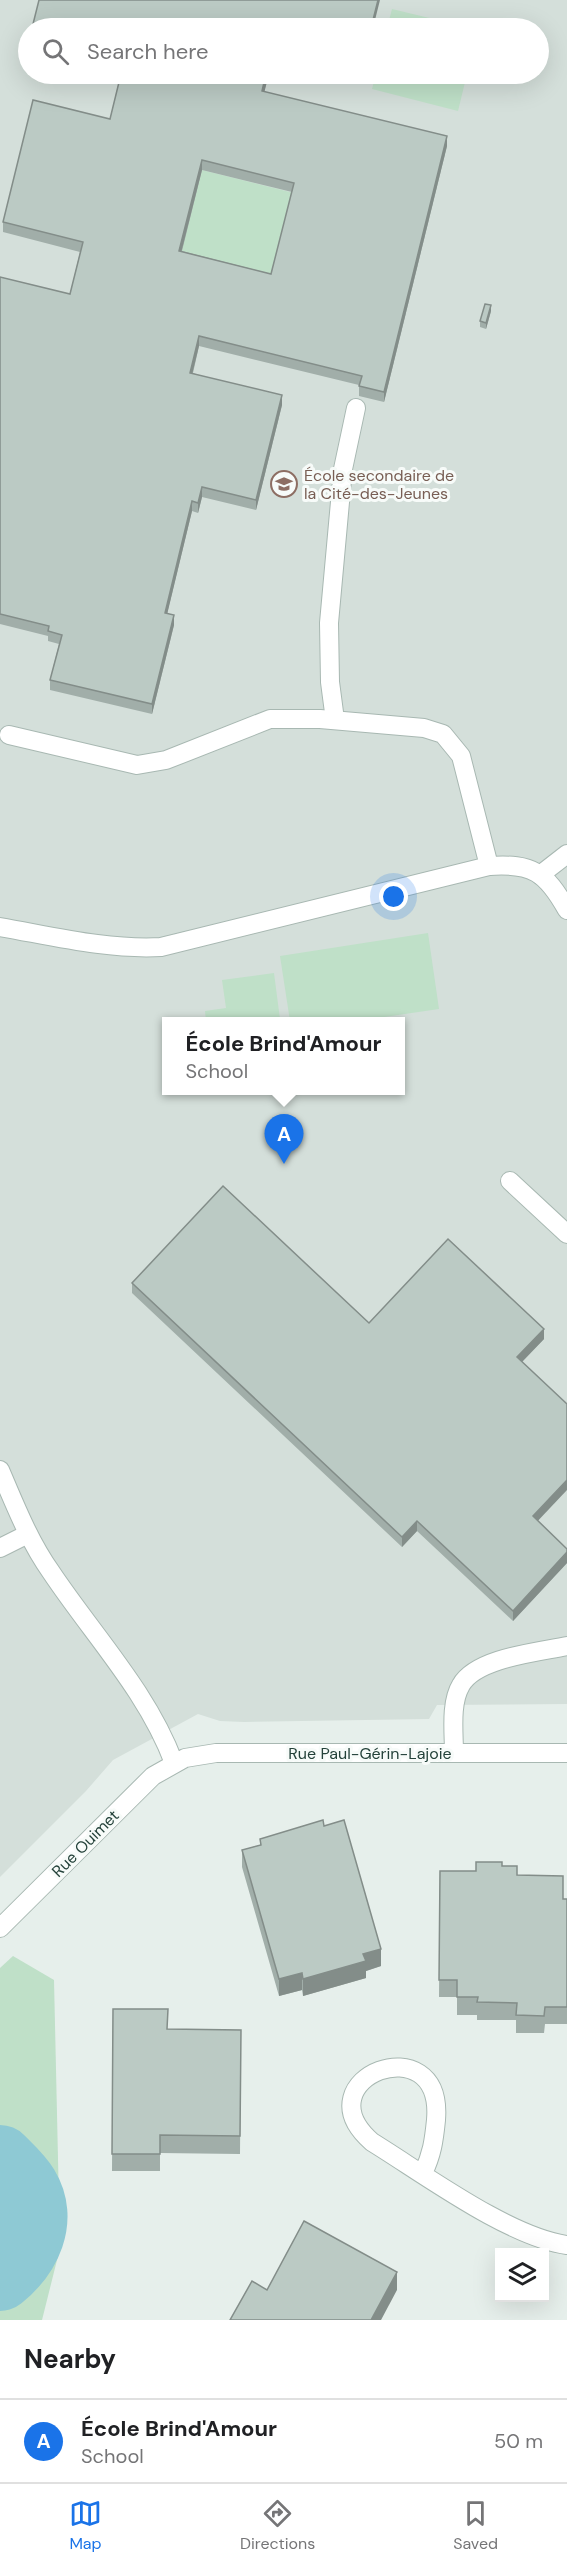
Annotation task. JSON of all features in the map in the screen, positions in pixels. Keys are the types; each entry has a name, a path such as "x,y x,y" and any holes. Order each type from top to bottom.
{"street":[{"path":"335,720 329,663 330,623 343,469 356,408"},
{"path":"9,735 137,765 166,760 270,719 335,720 424,728 443,734 453,742 461,756 489,866"},
{"path":"540,875 567,854"},
{"path":"0,927 108,945 161,947 489,866 525,866 540,875 555,890 567,910"},
{"path":"510,1181 567,1234"},
{"path":"0,1470 28,1534 50,1571 140,1696 165,1740 174,1763"},
{"path":"0,1548 28,1534"},
{"path":"454,1753 457,1696 460,1685 468,1675 489,1663 567,1646"},
{"name":"Rue Paul-Gérin-Lajoie","path":"174,1763 216,1753 567,1753"},
{"name":"Rue Ouimet","path":"0,1928 153,1776 174,1763"},
{"path":"423,2173 434,2146 437,2100 433,2090 419,2075 402,2067 382,2068 374,2071 355,2092 352,2111 358,2128 372,2142 423,2173 524,2233 567,2246"}],"shaded area":[{"path":"0,0 567,0 567,1704 437,1705 429,1719 244,1722 220,1721 198,1714 113,1760 86,1791 0,1877"}],"green space":[{"path":"392,9 429,18 390,18"},
{"path":"373,84 465,84 458,111 372,89"},
{"path":"202,170 294,193 271,284 179,261"},
{"path":"428,933 439,1009 384,1017 289,1017 280,956"},
{"path":"274,973 280,1017 206,1017 205,1011 226,1008 222,980"},
{"path":"13,1956 54,1980 60,2248 42,2320 0,2320 0,1968"}],"building":[{"path":"39,0 378,0 374,18 34,18"},
{"path":"119,84 264,84 262,91 447,136 384,392 359,386 362,376 199,336 190,373 282,395 256,500 202,487 198,503 192,501 165,613 174,615 152,704 50,680 62,635 48,631 49,626 0,614 0,277 70,294 83,242 3,222 33,100 110,119","holes":["202,160 294,183 271,274 179,251"]},
{"path":"485,304 491,305 486,323 480,321"},
{"path":"223,1186 369,1323 448,1239 544,1329 517,1357 567,1404 567,1480 533,1516 567,1549 567,1552 513,1611 417,1521 402,1537 132,1283"},
{"path":"323,1820 324,1826 344,1820 381,1949 363,1954 366,1961 303,1979 302,1973 279,1979 242,1850 261,1845 260,1839"},
{"path":"476,1862 502,1862 502,1866 517,1866 517,1875 563,1876 563,1899 567,1899 567,2007 545,2007 544,2016 516,2015 517,2003 477,2002 478,1997 457,1997 457,1980 439,1980 440,1871 476,1871"},
{"path":"113,2009 168,2009 167,2029 241,2030 240,2136 160,2135 160,2154 112,2154"},
{"path":"304,2221 397,2272 371,2320 230,2320 252,2281 267,2290"}],"waterway":[{"path":"0,2159 25,2187 31,2199 33,2212 33,2224 25,2248 0,2277"}],"place":[{"name":"École secondaire de la Cité-des-Jeunes","path":"284,484"},
{"name":"École Brind'Amour","path":"284,1164"}]}
